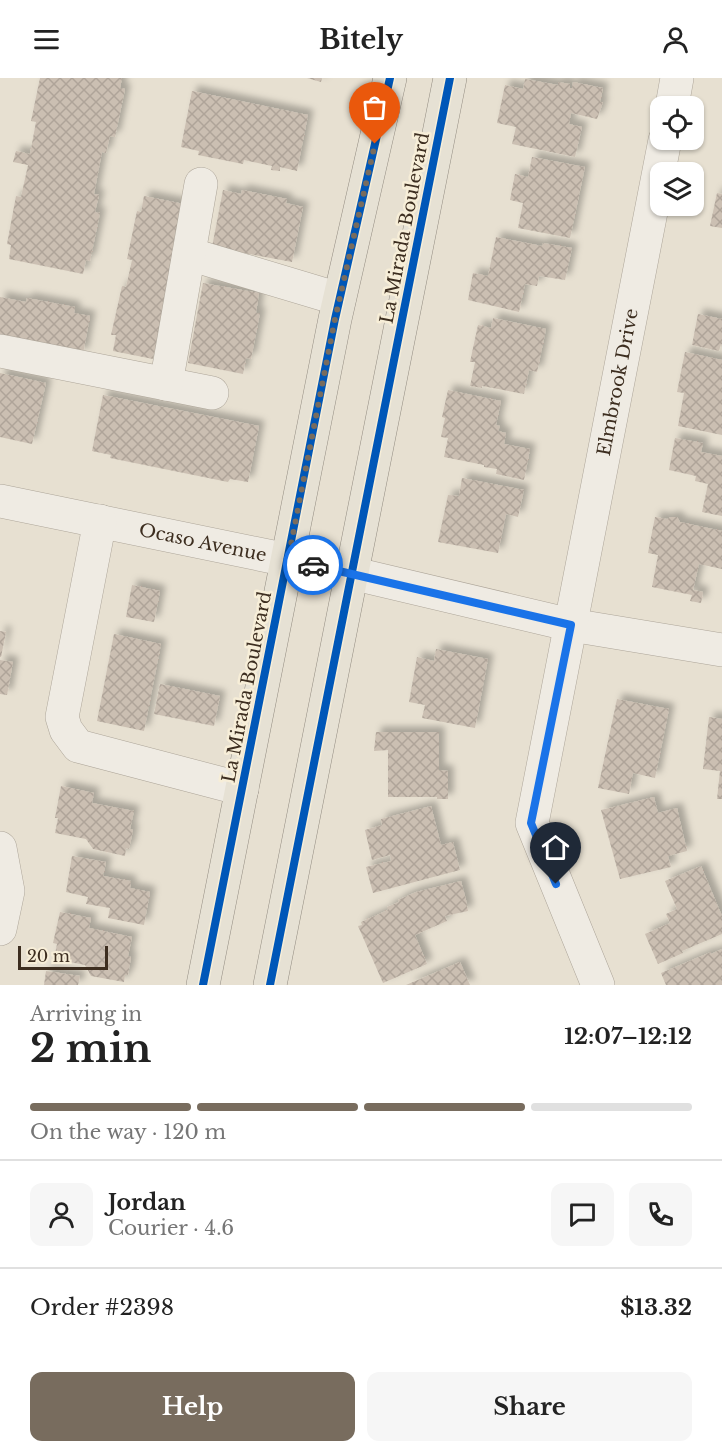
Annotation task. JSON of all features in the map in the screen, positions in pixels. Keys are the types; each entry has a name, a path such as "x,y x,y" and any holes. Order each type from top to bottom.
{"main road":[{"name":"La Mirada Boulevard","path":"203,985 339,299 390,78"},
{"name":"La Mirada Boulevard","path":"270,985 450,78"}],"street":[{"path":"674,96 677,78"},
{"name":"Elmbrook Drive","path":"598,985 531,823 663,150"},
{"path":"166,384 201,184"},
{"path":"189,254 339,299"},
{"path":"0,351 212,393"},
{"name":"Ocaso Avenue","path":"0,501 351,573 571,625 722,650"},
{"path":"100,521 62,717 66,730 78,746 242,789"},
{"path":"0,848 8,891 0,929"}],"building":[{"path":"40,78 122,78 120,88 125,89 115,137 110,136 106,153 102,152 94,194 99,195 95,212 100,213 90,261 86,260 83,274 9,259 11,245 7,244 16,196 21,197 28,165 13,162 16,151 30,154 36,122 31,121"},
{"path":"307,78 322,78 321,82"},
{"path":"525,79 558,85 558,82 570,84 570,88 573,82 603,88 600,102 603,102 597,119 571,113 569,124 582,127 575,157 512,144 516,127 497,123 505,85 523,89"},
{"path":"192,91 308,115 297,171 280,167 280,171 271,170 272,166 244,160 243,164 198,155 199,151 181,147"},
{"path":"532,157 585,167 570,238 518,228 523,203 510,200 515,174 528,177"},
{"path":"223,190 241,194 242,190 287,199 286,203 303,207 292,262 212,247"},
{"path":"717,193 722,194 722,228 710,226"},
{"path":"144,196 184,204 153,359 113,351 116,335 111,335 122,286 126,287 132,260 127,259 137,211 141,212"},
{"path":"496,237 542,246 543,243 572,248 565,280 539,276 537,286 525,284 519,312 468,300 473,273 488,276"},
{"path":"203,283 259,293 256,313 260,313 251,359 246,358 243,374 188,363"},
{"path":"0,297 26,302 27,298 75,307 74,313 90,316 83,354 0,338"},
{"path":"698,314 722,319 722,345 719,351 692,345"},
{"path":"493,318 546,329 537,372 529,370 524,394 470,386 475,362 470,362 478,325 491,328"},
{"path":"685,352 722,360 722,435 678,426 684,393 677,392"},
{"path":"0,373 46,383 32,444 0,437"},
{"path":"448,390 501,401 496,425 500,426 498,431 506,433 504,444 530,449 524,480 496,474 497,469 484,467 484,465 444,457 448,438 441,437 445,418 442,417"},
{"path":"103,395 259,426 248,482 230,479 228,482 110,458 111,455 92,451"},
{"path":"675,438 703,443 701,452 722,456 722,516 702,512 708,484 695,481 696,476 669,470"},
{"path":"462,478 524,490 518,517 506,514 498,553 438,542 448,495 459,496"},
{"path":"655,517 667,519 677,517 680,522 722,531 722,569 699,564 693,590 703,592 701,603 690,601 692,595 652,587 658,555 648,553"},
{"path":"132,585 160,591 154,622 126,617"},
{"path":"0,631 6,632 1,657 0,657"},
{"path":"114,634 161,644 144,731 97,721"},
{"path":"436,649 488,659 475,728 422,718 425,705 409,702 417,657 434,661"},
{"path":"0,660 13,662 7,695 0,694"},
{"path":"160,684 220,696 214,726 154,714"},
{"path":"617,699 669,709 655,778 633,773 629,794 598,788"},
{"path":"709,717 722,719 722,799 717,799 720,771 703,769"},
{"path":"376,732 439,732 439,770 448,771 448,799 388,797 388,750 374,751"},
{"path":"61,786 94,793 92,803 134,811 130,829 133,830 125,856 93,849 86,839 55,833 58,818 55,818"},
{"path":"654,797 658,813 677,808 687,851 668,856 671,867 620,879 601,810"},
{"path":"431,806 441,845 453,842 460,870 373,893 366,867 391,861 390,855 372,860 365,830 382,825 381,819"},
{"path":"72,856 106,862 103,876 131,881 130,888 150,892 144,925 108,918 110,908 86,904 88,897 66,892"},
{"path":"701,866 722,916 722,934 658,964 645,934 670,923 666,914 677,909 665,881"},
{"path":"461,881 468,911 445,916 447,921 415,935 427,964 383,983 358,926 362,925 361,922 388,910 387,907 416,892"},
{"path":"60,912 91,918 89,928 132,937 128,956 131,957 128,975 125,975 124,982 91,976 85,965 54,959 57,944 53,943"},
{"path":"722,949 722,985 666,985 661,973"},
{"path":"460,962 470,985 406,985"},
{"path":"46,971 80,976 78,985 44,985"}],"cycle path":[{"path":"203,985 335,319 390,78"},
{"path":"270,985 450,78"}],"way so far":[{"path":"313,565 288,560 335,319 375,144"}],"route":[{"path":"313,565 571,625 531,823 556,884"}]}
